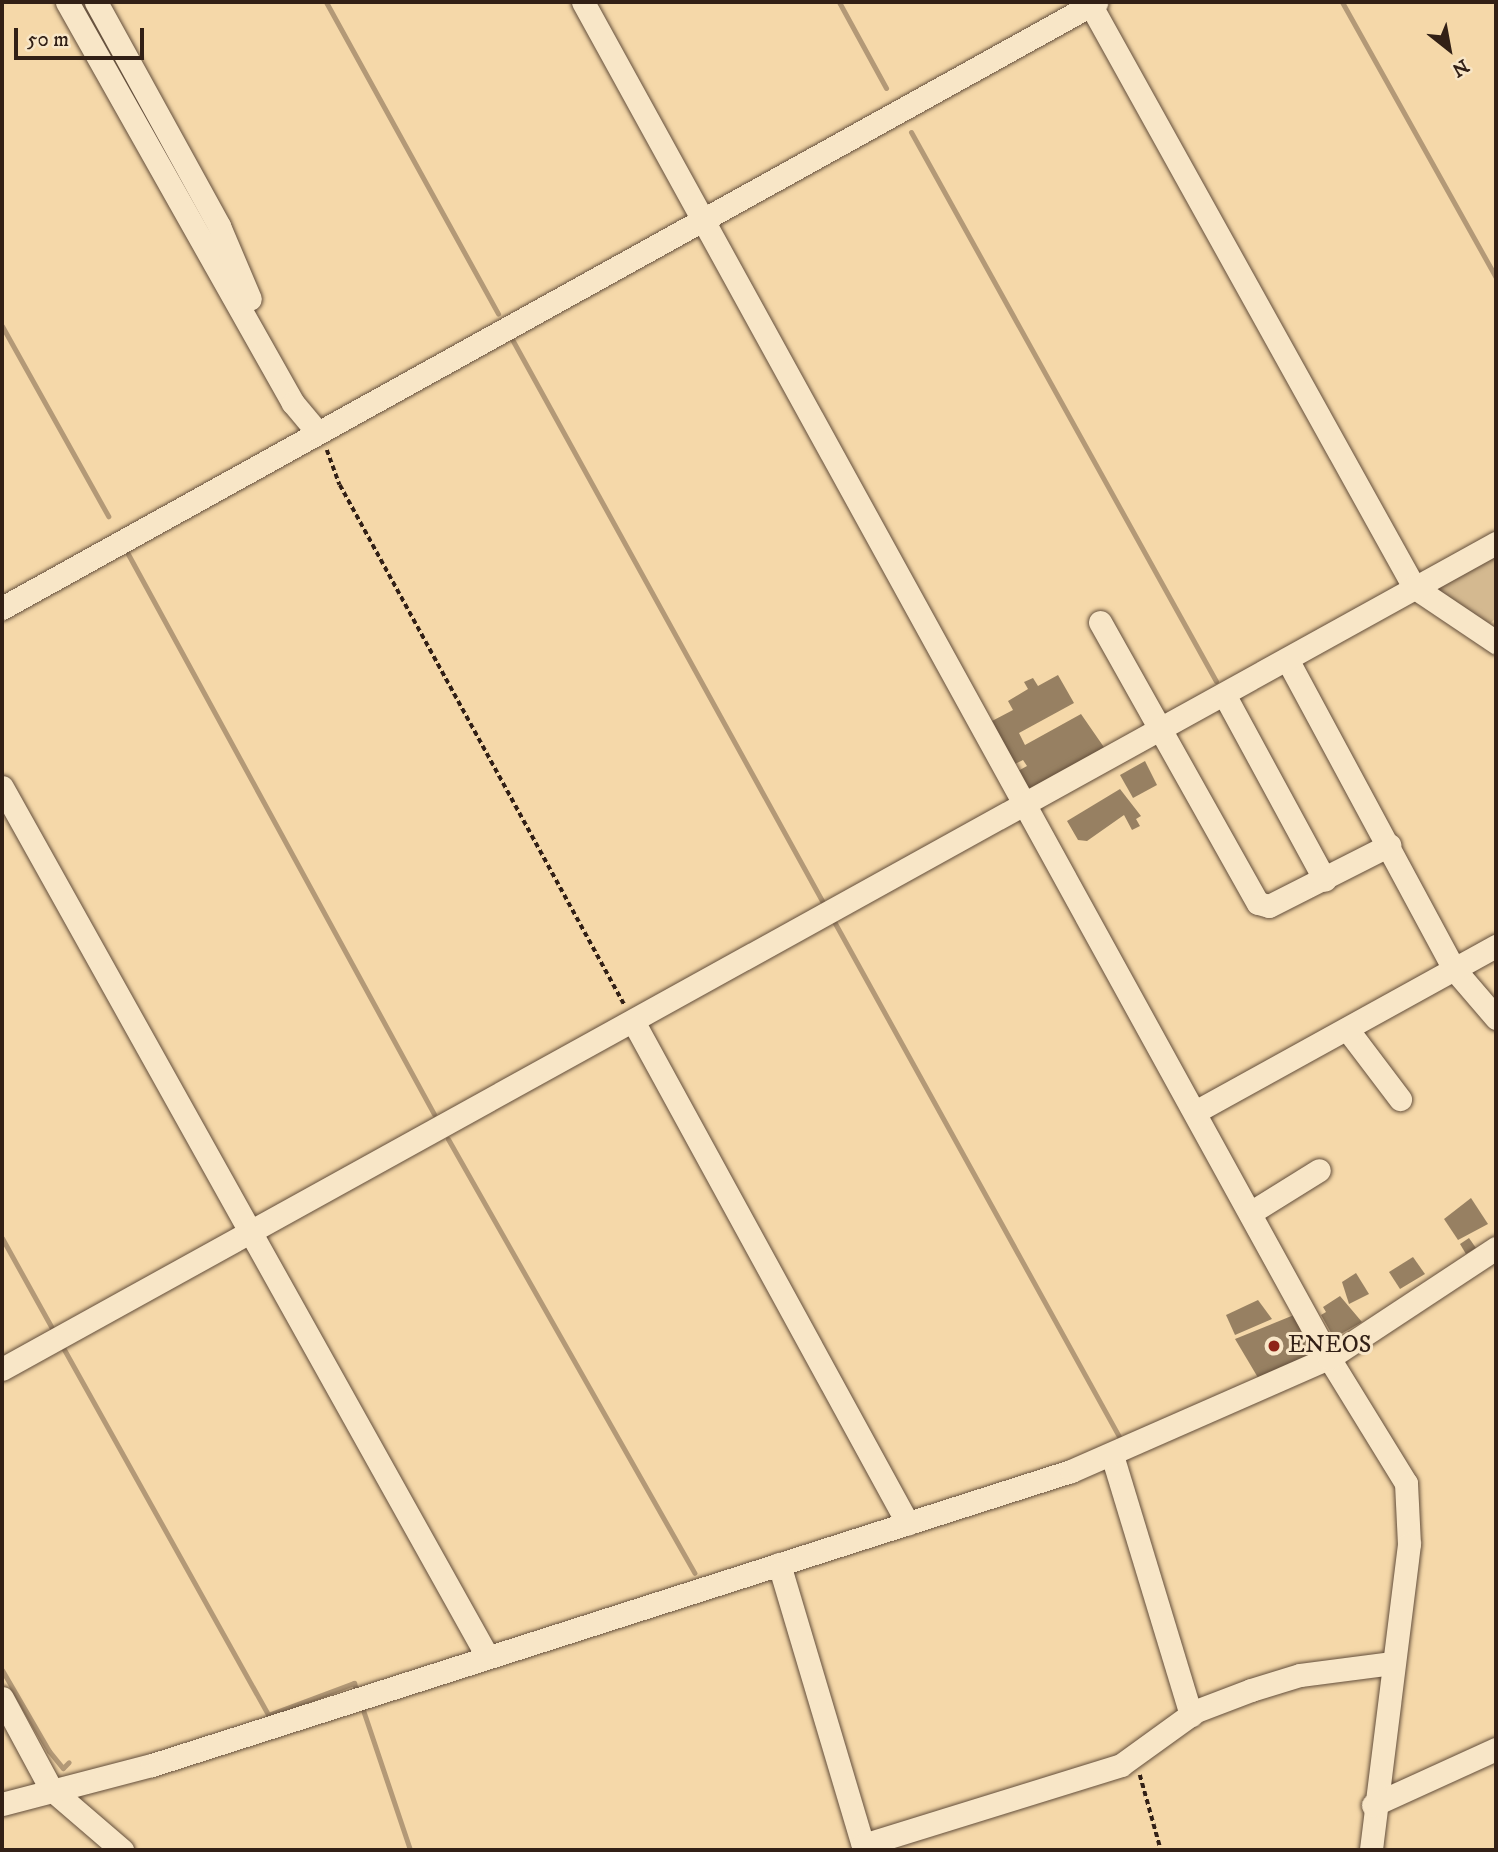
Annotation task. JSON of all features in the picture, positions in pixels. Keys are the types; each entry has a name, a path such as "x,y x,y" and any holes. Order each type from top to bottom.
{"street":[{"path":"67,2 293,403 316,430"},
{"path":"96,2 219,226 316,430"},
{"path":"583,2 1027,804 1329,1358 1406,1483 1409,1545 1373,1805 1371,1850"},
{"path":"2,608 316,430 1092,3 1414,587 1496,642"},
{"path":"2,1369 1225,696 1496,543"},
{"path":"1100,622 1258,904 1269,906 1325,880 1389,845"},
{"path":"1288,660 1454,969 1496,1018"},
{"path":"1225,696 1325,880"},
{"path":"2,787 247,1232 487,1656"},
{"path":"1195,1112 1496,946"},
{"path":"634,1021 908,1524"},
{"path":"1347,1029 1400,1099"},
{"path":"1250,1213 1319,1170"},
{"path":"2,1804 51,1789 152,1765 487,1656 908,1524 1112,1455 1329,1358 1493,1257"},
{"path":"1112,1455 1191,1715"},
{"path":"779,1564 863,1848 1121,1765 1191,1715 1300,1675 1392,1663"},
{"path":"2,1698 51,1789 122,1850"},
{"path":"1373,1805 1496,1749"}],"path":[{"path":"316,430 340,485 634,1021"},
{"path":"1135,1755 1161,1850"}],"shaded area":[{"path":"1494,554 1496,618 1484,629 1429,589"}],"building":[{"path":"1058,675 1074,703 1019,733 1025,745 1081,714 1108,753 1032,795 1018,771 1027,766 1023,760 1015,764 992,721 1013,710 1008,701 1028,689 1024,682 1033,678 1038,686"},
{"path":"1145,761 1157,785 1133,798 1120,775"},
{"path":"1120,789 1141,816 1136,819 1140,826 1132,830 1124,815 1087,841 1078,840 1067,821"},
{"path":"1471,1198 1488,1224 1458,1240 1444,1219"},
{"path":"1469,1238 1476,1248 1466,1254 1460,1244"},
{"path":"1413,1257 1425,1274 1400,1289 1389,1272"},
{"path":"1356,1273 1369,1294 1349,1304 1342,1282"},
{"path":"1340,1296 1362,1322 1334,1338 1321,1315 1326,1312 1323,1307"},
{"path":"1258,1300 1272,1319 1235,1335 1226,1315"},
{"name":"ENEOS","path":"1294,1315 1311,1354 1260,1381 1235,1339"}],"waterway":[{"path":"326,2 498,314"},
{"path":"839,2 886,88"},
{"path":"1342,2 1496,277"},
{"path":"911,132 1216,681"},
{"path":"2,326 108,516"},
{"path":"513,341 826,908"},
{"path":"128,554 434,1114"},
{"path":"831,916 1121,1440"},
{"path":"448,1139 695,1573"},
{"path":"2,1238 54,1332"},
{"path":"61,1344 268,1715 354,1683 358,1695"},
{"path":"2,1670 49,1751 63,1768 69,1762"},
{"path":"361,1704 410,1850"}],"place":[{"name":"ENEOS","path":"1274,1346"}]}
